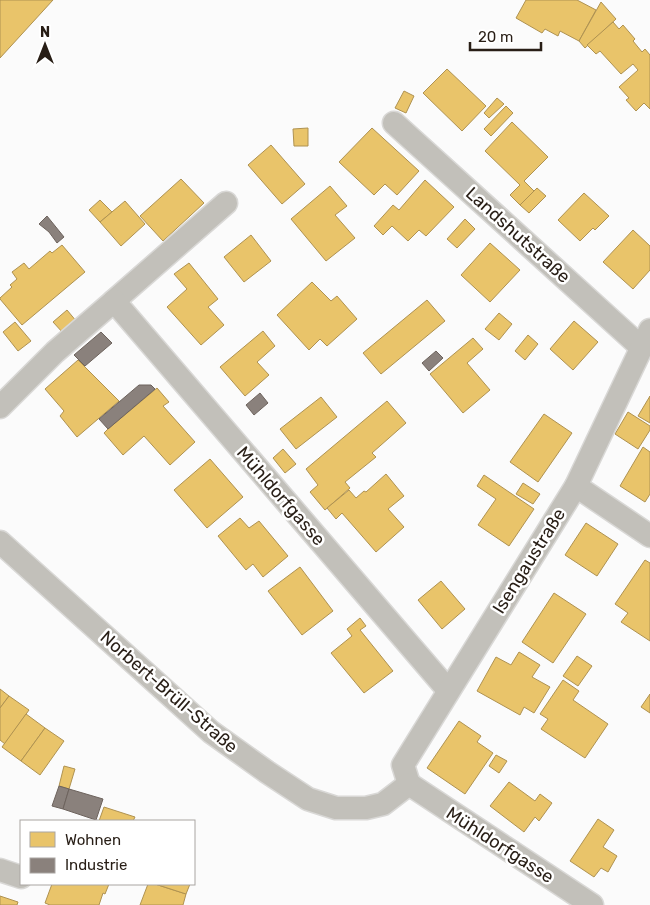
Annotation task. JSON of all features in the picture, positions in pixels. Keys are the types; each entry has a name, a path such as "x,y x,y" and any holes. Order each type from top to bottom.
{"street":[{"name":"Landshutstraße","path":"394,123 646,339"},
{"path":"0,407 55,352 226,203"},
{"name":"Mühldorfgasse","path":"114,301 448,690"},
{"name":"Isengaustraße","path":"409,784 403,765 576,486 646,339"},
{"path":"576,486 650,536"},
{"name":"Norbert-Brüll-Straße","path":"0,542 211,732 308,799 336,808 366,808 383,804 409,784"},
{"name":"Mühldorfgasse","path":"409,784 592,905"},
{"path":"0,870 20,878"}],"building: Wohnen":[{"path":"0,0 53,0 0,58"},
{"path":"526,0 577,0 596,10 579,41 560,31 558,36 545,29 542,33 516,18"},
{"path":"601,2 616,19 585,48 579,41"},
{"path":"613,22 619,29 623,25 635,39 633,41 642,52 645,49 650,55 650,109 644,103 636,111 626,100 629,98 619,87 638,70 633,64 621,74 600,51 596,54 587,45"},
{"path":"447,69 486,106 462,131 423,93"},
{"path":"404,91 414,96 406,113 395,108"},
{"path":"497,98 504,104 489,118 484,113"},
{"path":"506,106 513,113 491,136 484,129"},
{"path":"512,122 548,157 524,181 534,191 520,205 510,195 520,185 485,151"},
{"path":"308,128 308,146 294,146 293,129"},
{"path":"372,128 419,171 397,195 385,184 374,195 339,162"},
{"path":"271,145 305,184 282,204 248,165"},
{"path":"181,179 204,203 163,241 140,216"},
{"path":"425,180 454,207 426,236 419,230 408,241 392,226 383,235 374,226 393,205 399,210"},
{"path":"330,186 347,206 335,215 355,238 326,261 291,219"},
{"path":"537,188 546,196 529,213 520,205"},
{"path":"584,193 609,216 580,241 558,220"},
{"path":"100,200 112,212 100,222 89,210"},
{"path":"125,201 145,224 121,246 100,222"},
{"path":"465,219 475,229 457,248 447,239"},
{"path":"633,230 650,246 650,270 633,289 603,262"},
{"path":"251,235 271,261 244,282 224,257"},
{"path":"490,243 520,270 490,302 461,275"},
{"path":"62,245 85,272 22,325 0,299 17,279 12,272 24,263 29,269 50,251 52,253"},
{"path":"189,263 218,299 208,307 224,325 201,345 167,307 187,289 174,274"},
{"path":"312,282 331,301 337,296 357,319 327,346 320,339 309,350 277,315"},
{"path":"427,300 445,321 381,374 363,353"},
{"path":"67,310 77,322 64,334 53,322"},
{"path":"499,313 512,324 499,340 485,329"},
{"path":"574,321 598,342 573,370 550,349"},
{"path":"15,322 31,341 18,351 3,332"},
{"path":"263,331 275,346 257,362 269,375 245,396 220,367"},
{"path":"528,335 538,344 525,360 515,351"},
{"path":"473,338 483,349 467,363 490,390 463,413 430,374"},
{"path":"78,360 119,401 77,437 60,416 64,411 45,389"},
{"path":"157,388 169,402 163,406 195,442 170,465 144,436 123,455 104,433"},
{"path":"650,396 650,423 638,416"},
{"path":"321,397 337,417 296,449 280,429"},
{"path":"387,401 406,423 372,453 376,457 345,482 350,488 325,510 310,492 318,485 306,469"},
{"path":"628,412 650,426 650,430 638,449 615,434"},
{"path":"544,414 572,433 538,482 510,462"},
{"path":"643,447 650,452 650,494 645,502 620,486"},
{"path":"283,449 296,464 285,473 273,458"},
{"path":"210,459 243,497 207,528 174,490"},
{"path":"386,474 404,496 388,509 404,527 376,552 342,513 336,519 327,508 349,490 356,498 364,491 366,492"},
{"path":"484,475 534,509 509,546 478,525 496,499 477,486"},
{"path":"523,483 540,494 533,504 516,494"},
{"path":"240,518 249,528 259,521 288,556 263,577 253,564 246,570 218,536"},
{"path":"586,523 618,544 597,576 565,555"},
{"path":"645,560 650,563 650,641 621,622 628,613 615,604"},
{"path":"300,567 333,611 302,635 268,591"},
{"path":"441,581 465,609 442,629 418,600"},
{"path":"554,593 586,614 553,663 522,642"},
{"path":"360,618 366,626 360,630 393,671 364,693 331,653 352,636 347,629"},
{"path":"519,652 540,665 532,677 550,687 534,713 524,707 520,715 477,691 496,657 511,665"},
{"path":"577,656 592,666 578,686 563,676"},
{"path":"563,680 579,691 573,700 608,724 585,758 541,729 548,719 540,714"},
{"path":"0,689 9,696 0,708"},
{"path":"650,694 650,713 641,707"},
{"path":"9,696 29,710 5,744 0,740 0,708"},
{"path":"26,714 45,728 21,761 2,747"},
{"path":"459,721 481,736 477,742 493,753 465,794 427,768"},
{"path":"45,728 64,741 40,775 21,761"},
{"path":"496,755 507,761 499,773 489,766"},
{"path":"64,766 75,769 69,789 59,786"},
{"path":"509,782 535,801 540,794 552,803 539,821 535,817 524,832 490,806"},
{"path":"104,807 135,817 134,820 99,820"},
{"path":"598,819 614,830 603,847 617,856 608,872 601,868 594,877 570,861"},
{"path":"52,885 109,885 105,894 103,893 99,905 50,905 45,903"},
{"path":"148,885 158,885 186,894 183,905 140,905"},
{"path":"158,885 190,885 186,894"},
{"path":"0,896 18,902 17,905 0,905"}],"building: Industrie":[{"path":"47,216 64,237 57,243 49,232 39,224"},
{"path":"101,332 112,343 85,366 74,355"},
{"path":"436,351 443,358 429,371 422,363"},
{"path":"139,385 151,385 155,389 108,429 99,419"},
{"path":"260,393 268,403 254,415 246,405"},
{"path":"59,786 69,789 63,809 52,806"},
{"path":"69,789 103,799 96,820 63,809"}]}
